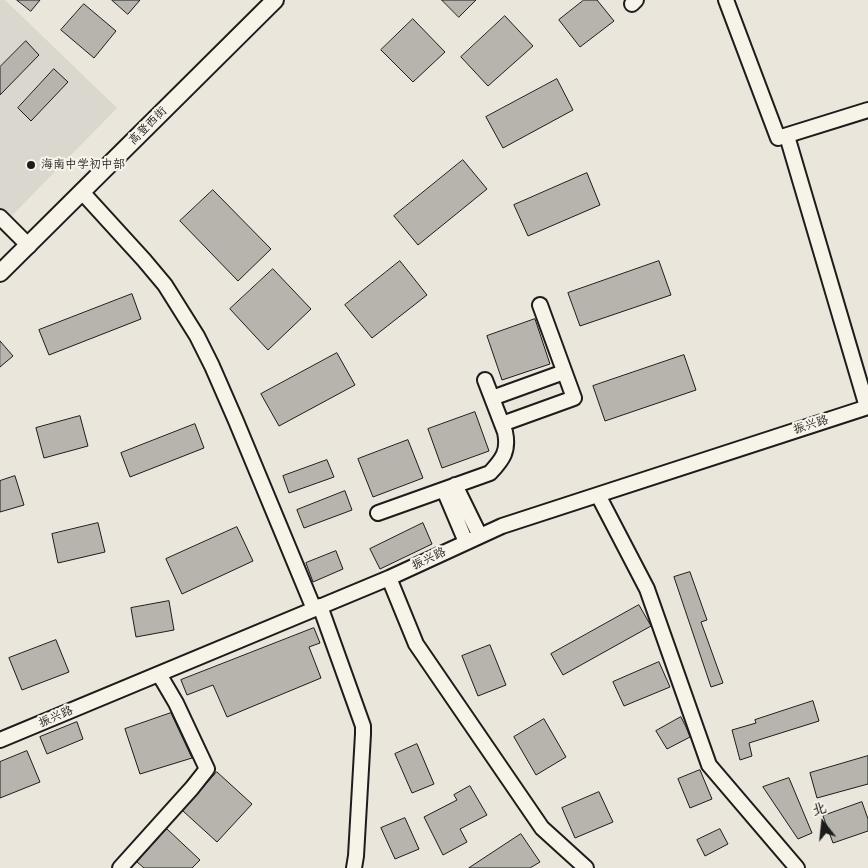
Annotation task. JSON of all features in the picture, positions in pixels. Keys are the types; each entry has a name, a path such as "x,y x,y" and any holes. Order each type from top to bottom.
{"main road":[{"name":"高登西街","path":"0,274 74,184 259,0"},
{"name":"高登西街","path":"0,258 25,242 82,192 275,0"}],"street":[{"path":"726,0 778,138 868,110"},
{"path":"786,136 867,407"},
{"path":"82,192 165,285 197,336 212,366 317,608 362,726 362,753 354,868"},
{"path":"0,217 25,242"},
{"path":"502,424 574,398 540,305"},
{"path":"492,398 564,372"},
{"path":"378,513 490,473 500,462 506,452 506,440 502,424 485,380"},
{"name":"振兴路","path":"0,740 389,578 502,526 867,407"},
{"path":"450,487 480,536"},
{"path":"450,487 466,542"},
{"path":"598,495 647,589 709,765 797,868"},
{"path":"389,578 416,644 542,828 586,868"},
{"path":"120,868 207,769 160,674"}],"shaded area":[{"name":"海南中学初中部","path":"0,0 5,0 117,108 0,228"}],"building":[{"path":"17,0 40,0 31,11"},
{"path":"112,0 140,0 128,14"},
{"path":"442,0 476,0 459,17"},
{"path":"584,0 597,0 614,21 580,47 559,20"},
{"path":"84,4 116,31 94,58 61,30"},
{"path":"505,16 533,46 488,86 461,57"},
{"path":"413,19 445,52 413,82 381,50"},
{"path":"26,41 39,55 0,95 0,67"},
{"path":"54,69 68,82 31,121 18,108"},
{"path":"557,79 573,110 503,148 486,117"},
{"path":"463,160 487,189 418,245 394,216"},
{"path":"587,173 600,205 528,236 514,205"},
{"path":"213,190 271,249 238,281 180,221"},
{"path":"400,261 427,295 372,338 345,305"},
{"path":"659,261 671,295 580,326 568,293"},
{"path":"273,269 311,309 268,350 230,309"},
{"path":"132,294 141,319 49,355 39,330"},
{"path":"535,319 550,364 502,380 487,336"},
{"path":"0,341 13,356 0,367"},
{"path":"337,353 355,385 279,426 261,394"},
{"path":"684,355 696,390 605,421 593,386"},
{"path":"475,412 489,451 442,468 428,429"},
{"path":"80,416 88,446 44,458 36,428"},
{"path":"195,424 204,448 130,477 121,453"},
{"path":"408,440 423,478 373,497 358,459"},
{"path":"327,460 334,477 289,493 283,476"},
{"path":"15,476 24,505 0,512 0,481"},
{"path":"345,491 352,510 304,528 297,510"},
{"path":"98,523 105,552 58,563 52,534"},
{"path":"423,523 432,544 380,569 370,549"},
{"path":"237,527 253,561 182,594 166,559"},
{"path":"336,551 343,569 313,582 306,563"},
{"path":"690,572 707,620 701,622 723,683 711,687 674,577"},
{"path":"169,601 174,630 136,637 131,608"},
{"path":"639,605 651,626 563,675 551,654"},
{"path":"314,628 320,643 309,647 321,678 227,717 213,685 187,695 181,680"},
{"path":"56,640 69,672 22,690 9,658"},
{"path":"490,645 506,685 478,696 462,656"},
{"path":"659,662 670,687 624,706 613,682"},
{"path":"813,701 819,721 749,743 752,756 740,760 732,730 756,723 755,720"},
{"path":"171,713 192,758 140,774 125,729"},
{"path":"681,717 690,737 667,749 656,731"},
{"path":"544,719 566,757 536,775 514,737"},
{"path":"77,722 83,739 47,754 40,737"},
{"path":"417,744 434,784 412,793 395,754"},
{"path":"27,751 40,782 0,798 0,762"},
{"path":"868,756 868,784 817,798 810,773"},
{"path":"700,770 712,799 690,808 678,779"},
{"path":"217,772 252,804 217,842 183,811"},
{"path":"789,778 812,833 798,839 763,787"},
{"path":"470,786 487,815 460,829 467,842 443,855 424,817 457,800 454,795"},
{"path":"599,792 613,822 575,838 562,808"},
{"path":"862,802 868,819 868,831 833,843 823,816"},
{"path":"405,818 419,849 395,859 381,828"},
{"path":"167,829 200,860 192,868 144,868 137,862"},
{"path":"720,829 728,844 705,856 697,840"},
{"path":"521,834 540,862 530,868 469,868"}],"place":[{"name":"海南中学初中部","path":"31,165"}]}
